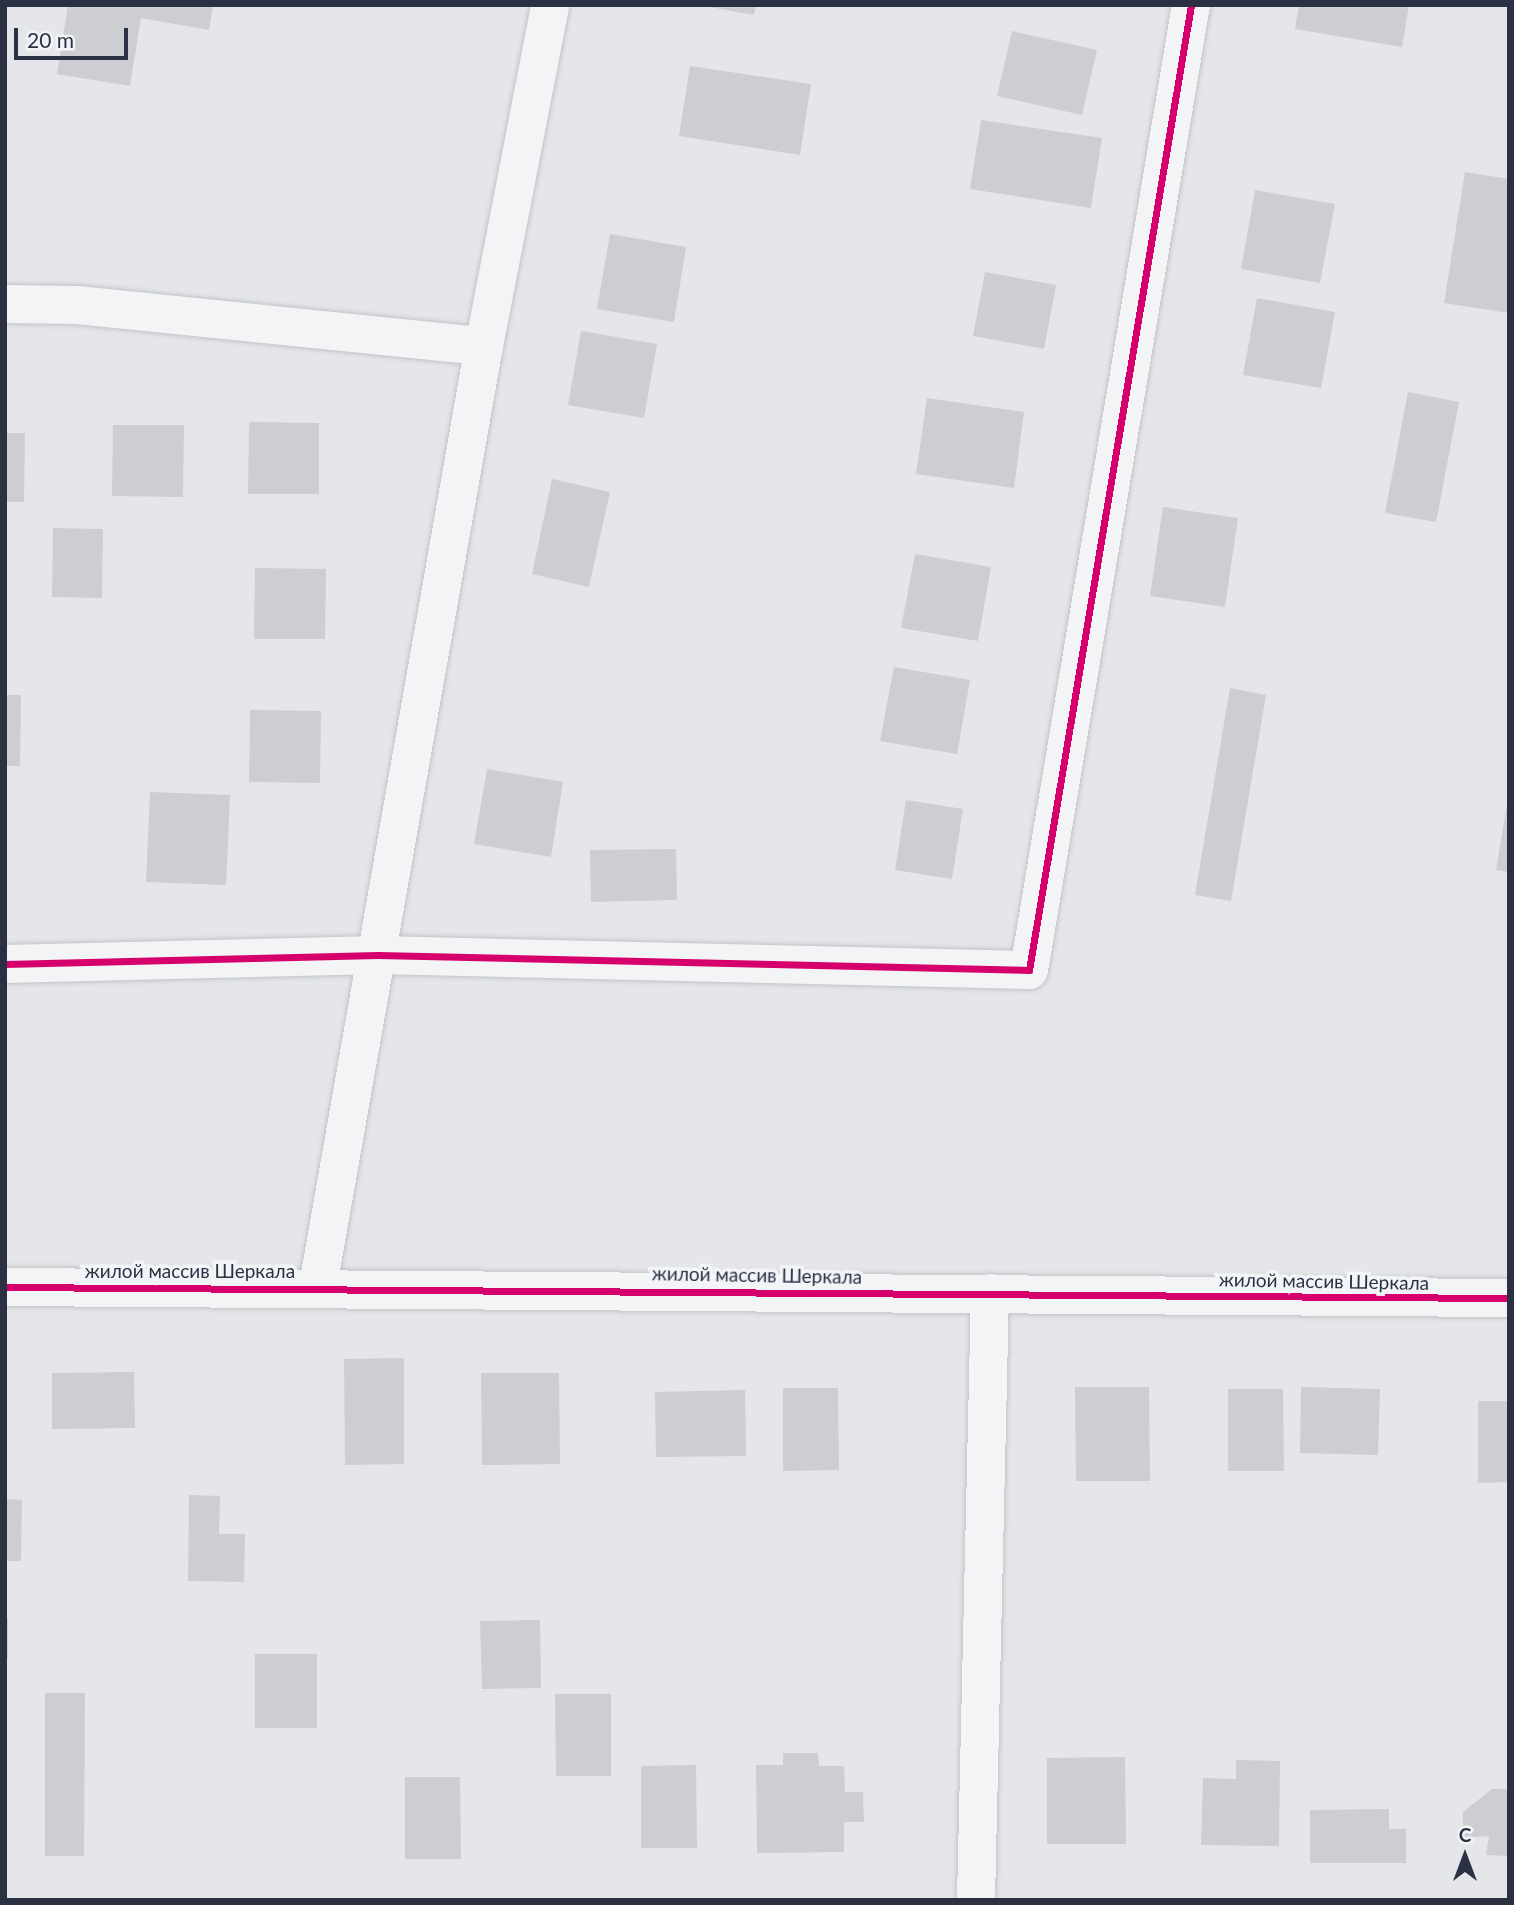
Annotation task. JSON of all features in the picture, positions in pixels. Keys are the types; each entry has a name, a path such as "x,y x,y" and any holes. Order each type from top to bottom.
{"street":[{"path":"318,1286 484,346 550,5"},
{"path":"5,964 378,955 1029,970 1191,5"},
{"path":"5,304 77,305 484,346"},
{"name":"жилой массив Шеркала","path":"5,1287 318,1286 1509,1298"},
{"path":"976,1900 990,1293"}],"building":[{"path":"68,5 213,5 209,30 141,18 130,86 57,74"},
{"path":"699,5 756,5 754,15"},
{"path":"1299,5 1409,5 1402,47 1295,29"},
{"path":"1012,31 1097,50 1082,115 997,96"},
{"path":"690,66 811,84 800,155 679,136"},
{"path":"981,120 1102,138 1091,208 970,189"},
{"path":"1465,172 1509,179 1509,313 1444,303"},
{"path":"1255,190 1335,204 1320,283 1241,269"},
{"path":"610,234 686,247 674,322 597,309"},
{"path":"985,272 1056,285 1044,349 973,336"},
{"path":"1257,298 1335,312 1321,388 1243,375"},
{"path":"581,331 657,344 644,418 568,405"},
{"path":"1408,392 1459,402 1436,522 1385,513"},
{"path":"927,398 1024,412 1014,488 916,474"},
{"path":"249,422 319,423 319,494 248,494"},
{"path":"113,425 184,425 183,497 112,496"},
{"path":"5,433 25,433 24,502 5,502"},
{"path":"552,479 610,492 589,587 532,574"},
{"path":"1163,507 1238,518 1225,607 1150,596"},
{"path":"53,528 103,529 102,598 52,597"},
{"path":"915,554 991,567 978,641 901,628"},
{"path":"255,568 326,569 325,639 254,639"},
{"path":"894,667 970,680 957,754 880,741"},
{"path":"1230,688 1266,695 1231,901 1195,895"},
{"path":"5,695 21,695 20,766 5,766"},
{"path":"250,710 321,711 320,783 249,782"},
{"path":"487,769 563,782 551,857 474,844"},
{"path":"150,792 230,795 226,885 146,882"},
{"path":"906,800 963,809 952,879 895,870"},
{"path":"1509,804 1509,872 1496,870"},
{"path":"676,849 677,900 591,902 590,850"},
{"path":"404,1358 404,1464 345,1465 344,1359"},
{"path":"134,1372 135,1428 52,1429 52,1373"},
{"path":"481,1373 559,1373 560,1464 482,1465"},
{"path":"1075,1387 1149,1387 1150,1481 1076,1481"},
{"path":"1301,1387 1380,1389 1378,1455 1300,1453"},
{"path":"783,1388 838,1388 839,1470 783,1471"},
{"path":"1228,1389 1283,1389 1284,1471 1228,1471"},
{"path":"745,1390 746,1456 656,1457 655,1392"},
{"path":"1478,1401 1509,1401 1509,1482 1478,1483"},
{"path":"189,1495 220,1496 219,1534 245,1534 244,1582 188,1581"},
{"path":"5,1499 22,1500 21,1561 5,1561"},
{"path":"5,1618 8,1618 8,1658 5,1658"},
{"path":"540,1620 541,1688 482,1689 480,1621"},
{"path":"255,1654 317,1654 317,1728 255,1728"},
{"path":"45,1693 85,1693 84,1856 45,1856"},
{"path":"555,1694 611,1694 611,1776 556,1776"},
{"path":"783,1753 818,1753 819,1766 844,1766 845,1792 863,1792 864,1822 844,1822 844,1852 757,1853 756,1765 783,1765"},
{"path":"1125,1757 1126,1844 1047,1844 1047,1758"},
{"path":"1236,1760 1280,1761 1279,1846 1201,1845 1203,1778 1236,1779"},
{"path":"696,1765 697,1848 641,1848 641,1766"},
{"path":"405,1777 460,1777 461,1859 405,1859"},
{"path":"1492,1789 1509,1789 1509,1856 1486,1855 1489,1836 1463,1838 1463,1812"},
{"path":"1389,1809 1389,1829 1406,1829 1406,1863 1310,1863 1310,1810"}],"cycle path":[{"path":"5,964 378,955 1029,970 1191,5"},
{"path":"5,1287 1509,1298"}]}
